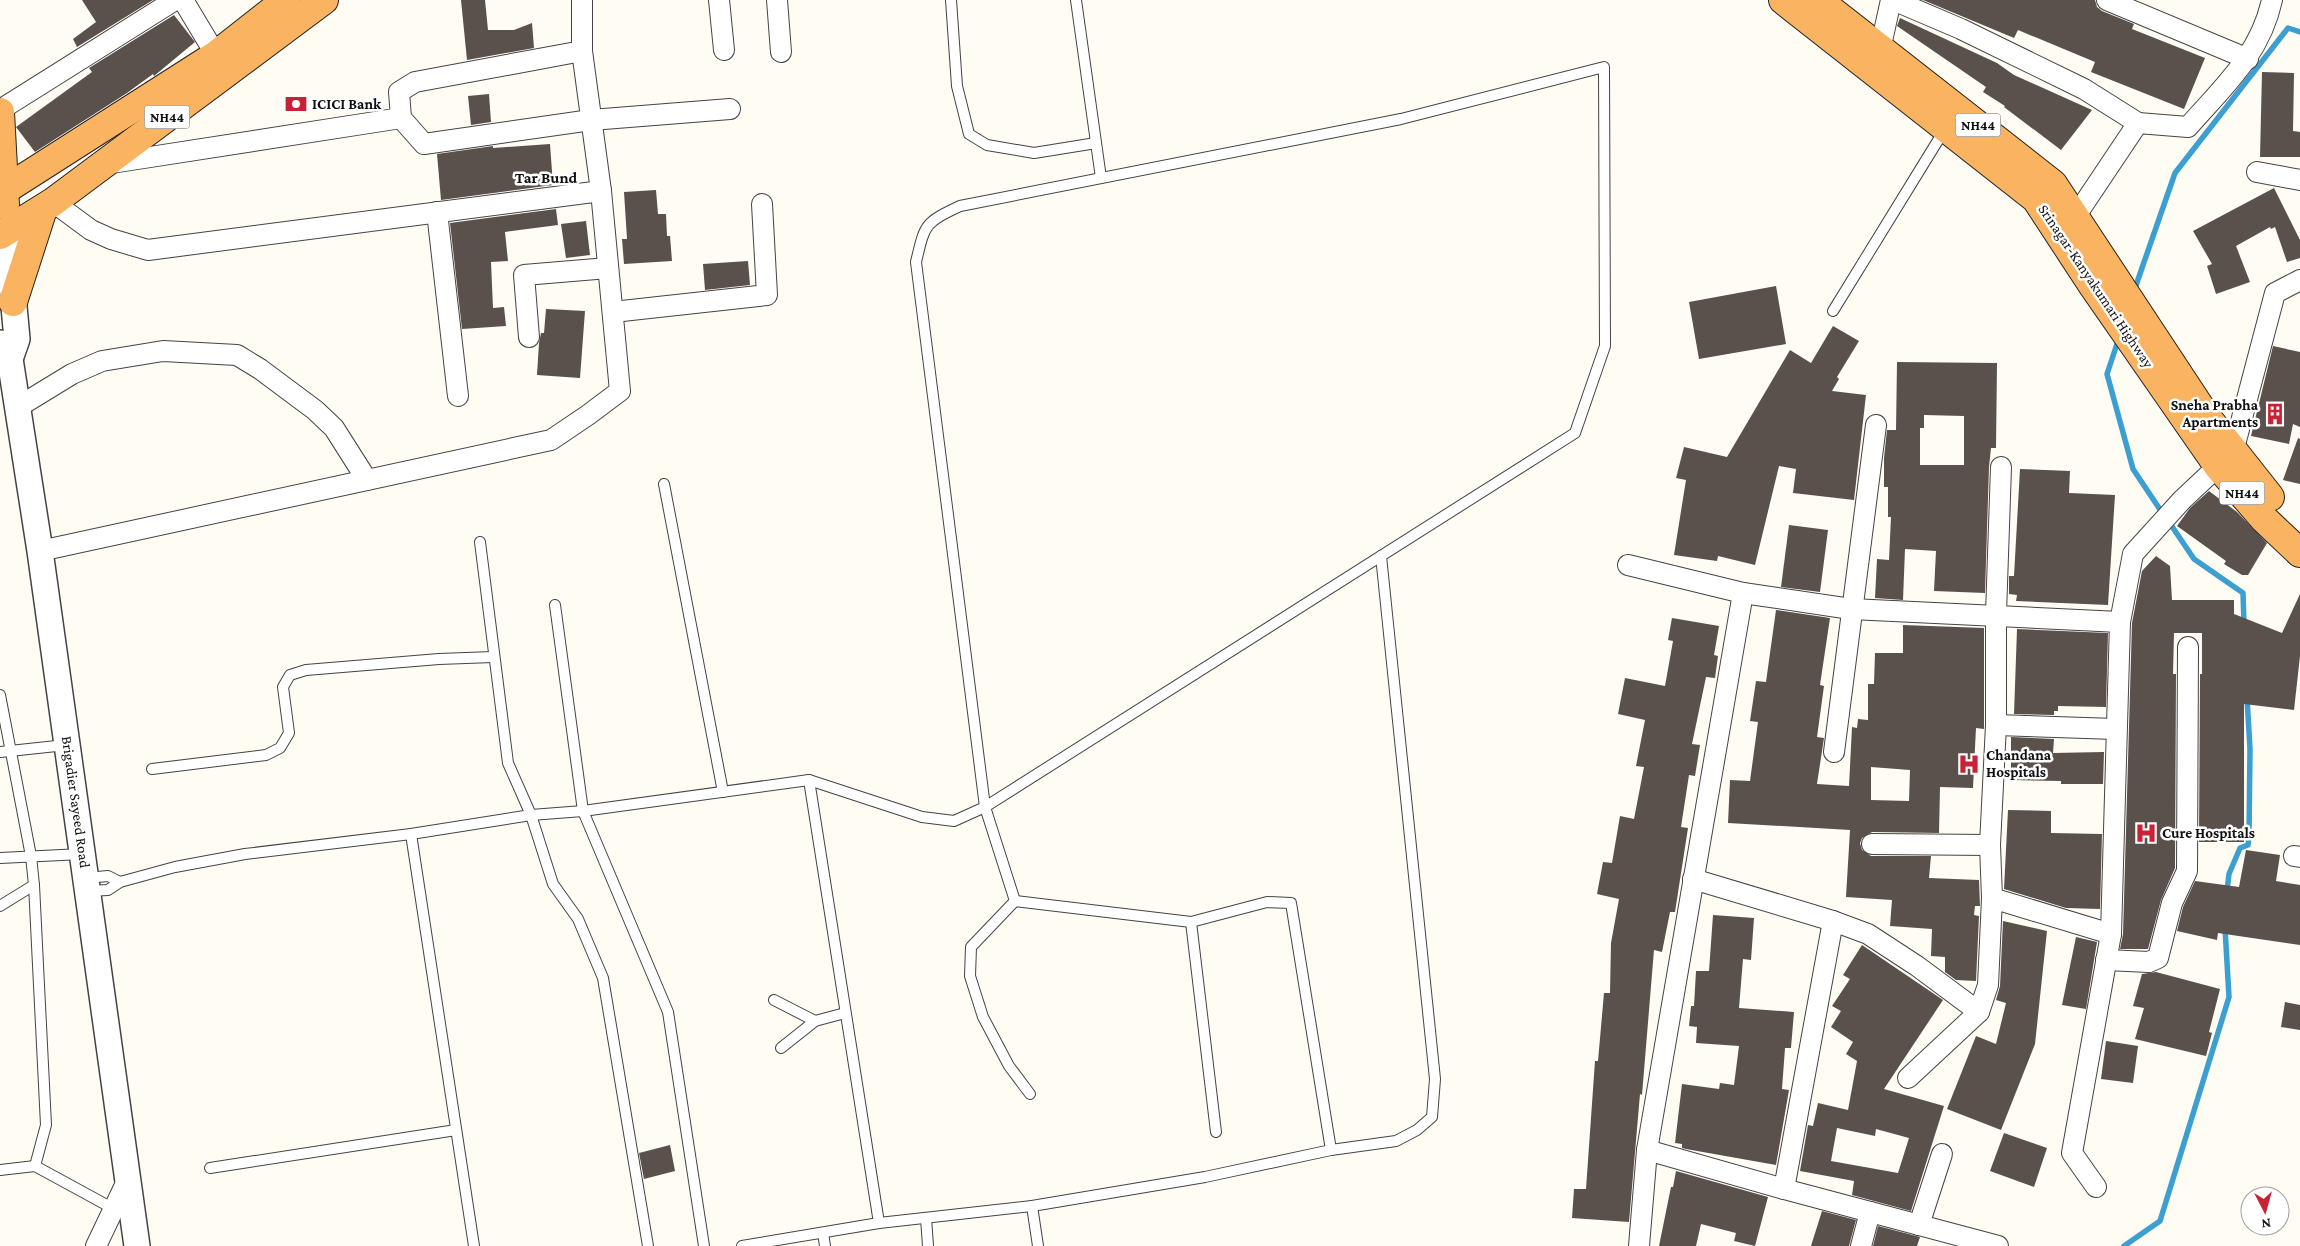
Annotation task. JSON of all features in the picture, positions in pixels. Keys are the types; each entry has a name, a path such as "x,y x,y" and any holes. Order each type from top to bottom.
{"highway":[{"name":"NH44","path":"2,192 216,55 286,0"},
{"name":"NH44","path":"4,233 48,206 324,0"},
{"name":"Srinagar-Kanyakumari Highway","path":"1783,0 2036,199 2103,280 2264,518 2300,553"},
{"name":"Srinagar-Kanyakumari Highway","path":"1818,0 2053,184 2075,217 2103,280"},
{"path":"0,111 4,233"},
{"path":"13,302 48,206"},
{"name":"Srinagar-Kanyakumari Highway","path":"2225,459 2275,503 2300,529"}],"street":[{"path":"0,111 175,0"},
{"path":"183,0 216,55"},
{"path":"40,551 551,440 588,416 620,391 601,190 582,51 582,0"},
{"path":"719,0 724,50"},
{"path":"777,0 781,52"},
{"path":"1880,50 1892,0 1961,29 2084,89 2138,123 2188,126 2248,59 2268,18 2272,0"},
{"path":"2107,0 2248,59"},
{"path":"582,51 415,82 399,92 401,118 424,144 591,120 730,108"},
{"path":"103,165 401,118"},
{"path":"2075,217 2138,123"},
{"path":"2257,172 2300,180"},
{"path":"48,206 91,230 112,239 148,250 601,190"},
{"path":"612,312 767,295 762,204"},
{"path":"437,212 458,396"},
{"name":"Brigadier Sayeed Road","path":"4,233 17,339 5,351 18,407 40,551 137,1246"},
{"path":"529,337 524,275 608,268"},
{"path":"2096,1187 2072,1153 2111,934 2120,622 2133,554 2182,500 2225,459 2275,293 2300,280"},
{"path":"18,407 72,374 102,361 163,352 237,355 260,369 315,410 334,428 368,480"},
{"path":"1834,752 1876,425"},
{"path":"1908,1078 1979,1012 1988,985 1992,898 1990,845 1996,726 1996,614 2001,467"},
{"path":"1628,565 1743,593 1852,609 1996,614 2120,622"},
{"path":"1639,1246 1647,1150 1743,593"},
{"path":"2106,960 2149,962 2158,958 2172,903 2187,871 2188,647"},
{"path":"1996,726 2116,729"},
{"path":"1872,844 1990,845"},
{"path":"1693,879 1833,921 1868,934 1917,966 1979,1012"},
{"path":"1992,898 2111,934"},
{"path":"1784,1190 1833,921"},
{"path":"1647,1150 1784,1190 1998,1246"},
{"path":"1919,1224 1942,1154"},
{"path":"96,1246 128,1179"},
{"path":"1861,1246 1870,1212"}],"lane":[{"path":"951,0 957,86 968,134 987,145 1034,153 1096,142"},
{"path":"1076,0 1101,178"},
{"path":"87,884 108,890 120,882 175,867 245,854 411,834 531,815 583,811 809,780 922,817 954,821 985,808 1574,433 1604,346 1604,67 1401,119 960,206 937,217 924,229 916,262 985,808 1015,901"},
{"path":"1833,311 1946,128"},
{"path":"664,484 723,792"},
{"path":"480,542 493,657 508,763 531,815 553,884 578,919 603,978 648,1246"},
{"path":"742,1246 879,1223 1032,1206 1205,1177 1331,1150 1396,1141 1417,1130 1432,1117 1435,1079 1381,556"},
{"path":"555,605 583,811 668,1012 704,1246"},
{"path":"152,769 266,755 280,748 289,733 284,687 290,675 298,672 420,660 493,657"},
{"path":"0,695 31,856 34,885 46,1125 35,1166"},
{"path":"0,752 68,745"},
{"path":"809,780 879,1223"},
{"path":"411,834 474,1246"},
{"path":"0,858 83,854"},
{"path":"0,906 34,885"},
{"path":"1015,901 1191,922 1267,902 1291,903 1331,1150"},
{"path":"1015,901 971,947 970,976 983,1017 1009,1066 1030,1094"},
{"path":"1191,922 1216,1132"},
{"path":"774,1000 815,1021"},
{"path":"781,1048 815,1021 845,1013"},
{"path":"210,1168 456,1130"},
{"path":"0,1170 35,1166 114,1209"},
{"path":"1032,1206 1038,1246"},
{"path":"926,1218 928,1246"},
{"path":"822,1233 825,1246"}],"building":[{"path":"82,0 153,0 77,47 73,39 96,22"},
{"path":"461,0 485,0 488,30 514,30 532,23 534,48 467,60"},
{"path":"1923,0 2095,0 2097,7 2102,11 2134,24 2132,29 2205,58 2184,109 2091,72 2095,62 2018,30 2014,38"},
{"path":"174,15 195,42 154,76 153,74 127,93 35,152 16,127 92,72 89,68"},
{"path":"1900,18 1997,63 2014,75 2092,110 2061,150 2005,106 1983,92 1986,87 1897,26"},
{"path":"2262,72 2294,73 2293,131 2300,132 2300,157 2260,157"},
{"path":"489,94 491,122 471,125 468,96"},
{"path":"550,144 553,185 441,200 437,154 493,146 493,148"},
{"path":"2274,188 2300,240 2300,258 2287,262 2275,227 2271,229 2270,227 2236,246 2250,282 2216,294 2207,266 2212,264 2193,231"},
{"path":"656,190 658,214 666,214 667,236 670,236 672,261 624,264 622,239 627,239 624,192"},
{"path":"556,209 558,225 505,232 508,261 491,262 493,308 504,307 506,326 462,329 450,223"},
{"path":"586,221 590,255 566,258 561,224"},
{"path":"748,261 750,285 705,290 703,264"},
{"path":"1776,286 1786,344 1699,359 1689,302"},
{"path":"546,309 585,311 580,378 537,375 539,343 541,333 544,333"},
{"path":"1833,326 1859,341 1837,377 1839,379 1832,391 1866,395 1854,500 1793,493 1796,469 1779,466 1755,565 1718,556 1717,561 1674,555 1686,480 1676,478 1684,447 1727,457 1790,350 1811,363"},
{"name":"Sneha Prabha Apartments","path":"2273,346 2300,352 2300,427 2293,424 2289,444 2251,436"},
{"path":"1897,362 1997,363 1996,448 1991,448 1989,467 1985,593 1934,591 1936,551 1905,549 1903,600 1875,598 1877,559 1889,560 1891,517 1888,517 1888,487 1884,487 1884,458 1887,430 1896,430","holes":["1924,415 1964,416 1964,465 1920,465 1920,428 1924,428"]},
{"path":"2298,438 2300,439 2300,484 2283,480"},
{"path":"2020,469 2070,471 2069,493 2115,495 2108,605 2016,601 2017,595 2009,594 2009,576 2014,576"},
{"path":"2209,491 2237,512 2267,543 2248,575 2242,575 2224,564 2226,561 2177,526 2190,508"},
{"path":"1789,525 1828,530 1820,592 1781,587"},
{"path":"2156,556 2170,566 2172,600 2234,600 2234,614 2282,633 2300,594 2300,656 2294,710 2244,704 2244,842 2199,842 2202,633 2174,633 2173,674 2176,674 2175,868 2161,900 2148,949 2120,949 2123,934 2132,623 2142,571"},
{"path":"1776,610 1830,618 1820,685 1824,686 1817,737 1824,738 1817,784 1849,786 1852,727 1857,728 1858,719 1868,720 1868,684 1874,684 1875,653 1903,653 1903,625 1984,628 1984,729 1976,728 1973,788 1940,787 1939,833 1872,832 1862,838 1860,843 1862,850 1871,856 1931,856 1929,878 1979,880 1980,906 1975,906 1974,915 1979,916 1976,981 1956,980 1945,972 1945,957 1931,956 1932,929 1890,926 1892,900 1846,897 1850,830 1728,823 1730,780 1750,781 1758,722 1750,721 1756,681 1766,682","holes":["1871,767 1910,770 1909,801 1871,800"]},
{"path":"1672,618 1719,626 1714,655 1718,656 1715,678 1706,677 1692,744 1700,745 1695,776 1689,775 1681,827 1688,828 1675,912 1670,912 1662,952 1654,950 1629,1222 1572,1218 1574,1189 1586,1189 1595,1061 1598,1061 1604,993 1610,993 1611,943 1619,899 1597,894 1603,862 1612,863 1620,816 1634,819 1644,767 1636,766 1645,720 1618,714 1625,678 1665,686 1673,641 1668,640"},
{"path":"2017,629 2108,633 2106,707 2058,706 2058,711 2054,711 2054,715 2014,714"},
{"path":"2011,737 2054,739 2053,753 2104,752 2103,784 2061,784 2061,781 2011,780"},
{"path":"2008,810 2051,811 2051,833 2102,834 2100,909 2066,908 2004,889"},
{"path":"2246,850 2280,855 2276,881 2300,885 2300,945 2218,933 2217,940 2177,931 2183,907 2195,881 2239,887"},
{"path":"1713,915 1754,918 1751,960 1743,959 1739,1008 1794,1012 1791,1048 1785,1048 1782,1089 1789,1090 1776,1165 1686,1149 1682,1148 1682,1144 1675,1143 1682,1084 1719,1089 1720,1083 1734,1085 1739,1046 1696,1043 1697,1027 1689,1026 1691,1006 1694,1006 1696,971 1709,971"},
{"path":"2003,921 2047,931 2035,1044 2001,1130 1947,1109 1976,1036 1996,1044 2006,1003 1996,1000 2000,986"},
{"path":"2076,937 2097,942 2086,1009 2062,1005"},
{"path":"1862,945 1943,1000 1884,1089 1944,1106 1911,1211 1852,1195 1854,1181 1800,1171 1808,1125 1813,1126 1818,1103 1848,1110 1857,1061 1846,1054 1853,1042 1831,1027 1841,1011 1832,1006 1850,979 1843,975","holes":["1837,1128 1875,1136 1876,1129 1909,1138 1898,1173 1831,1161"]},
{"path":"2156,972 2220,989 2209,1032 2212,1033 2206,1056 2135,1039 2144,1008 2133,1006 2142,974"},
{"path":"2285,1002 2300,1005 2300,1030 2281,1027"},
{"path":"2106,1041 2138,1046 2133,1083 2101,1079"},
{"path":"2004,1133 2047,1148 2034,1187 1990,1171"},
{"path":"670,1145 675,1171 644,1179 639,1153"},
{"path":"1676,1171 1768,1197 1755,1246 1734,1241 1736,1233 1701,1224 1696,1246 1659,1246"},
{"path":"1822,1211 1856,1220 1849,1246 1811,1246"},
{"path":"1878,1226 1920,1237 1917,1246 1873,1246"}],"waterway":[{"path":"2134,291 2175,173 2288,28 2300,32"},
{"path":"2119,338 2107,374 2133,469 2163,514"},
{"path":"2169,522 2194,559 2243,593 2244,624"},
{"path":"2227,891 2229,874 2240,848 2248,845 2249,837 2250,749 2247,698"},
{"path":"2124,1246 2160,1221 2229,997 2225,928"}],"place":[{"name":"ICICI Bank","path":"296,104"},
{"name":"Sneha Prabha Apartments","path":"2275,414"},
{"name":"Chandana Hospitals","path":"1969,764"},
{"name":"Cure Hospitals","path":"2146,833"}],"district":[{"name":"Tar Bund","path":"546,177"}]}
